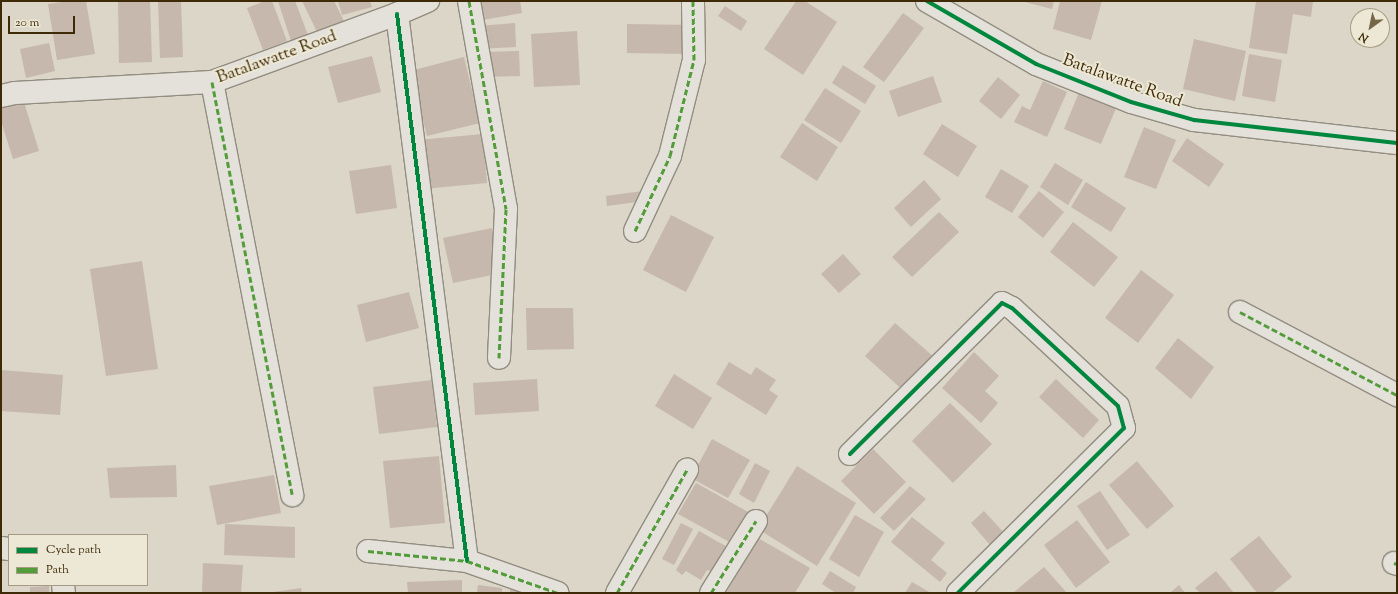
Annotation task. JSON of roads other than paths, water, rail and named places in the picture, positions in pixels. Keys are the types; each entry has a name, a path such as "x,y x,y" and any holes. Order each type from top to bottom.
{"street":[{"name":"Batalawatte Road","path":"1,96 212,82 397,14 428,1"},
{"path":"468,1 506,209 499,358"},
{"path":"635,231 670,156 694,60 693,1"},
{"name":"Batalawatte Road","path":"927,1 1036,64 1131,102 1194,120 1397,143"},
{"path":"397,14 467,561"},
{"path":"212,82 292,495"},
{"path":"850,454 1002,303 1012,308 1118,406 1124,428 958,593"},
{"path":"1240,312 1397,395"},
{"path":"617,593 687,470"},
{"path":"711,593 756,521"},
{"path":"368,551 467,561 558,593"}]}
